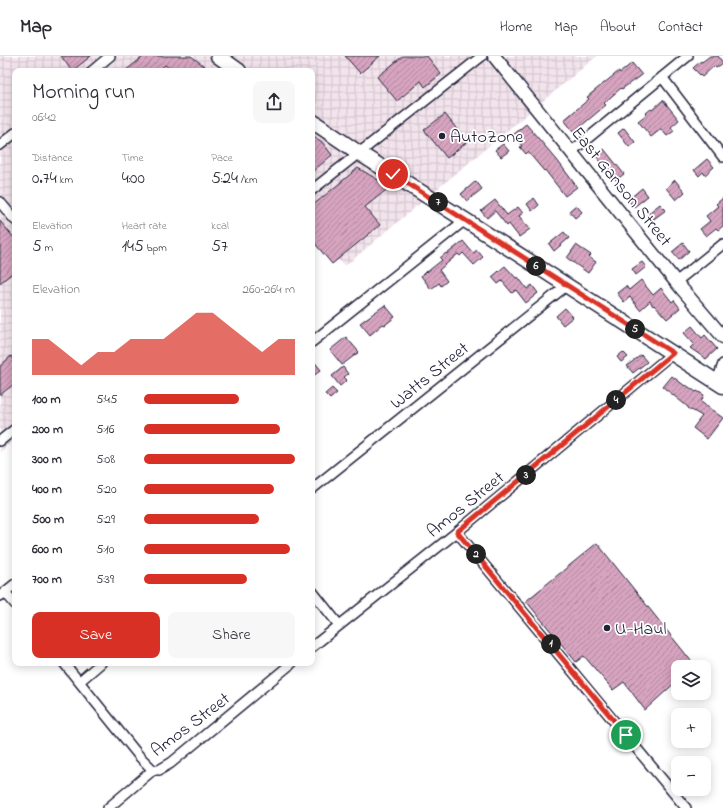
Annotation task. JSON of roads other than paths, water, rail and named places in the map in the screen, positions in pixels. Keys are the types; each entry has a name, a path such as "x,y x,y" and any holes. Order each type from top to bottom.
{"main road":[{"path":"218,56 235,68"},
{"path":"315,123 359,153 720,384"}],"street":[{"path":"96,68 110,56"},
{"path":"315,188 482,56"},
{"name":"East Ganson Street","path":"494,56 676,282 723,337"},
{"path":"571,152 688,56"},
{"path":"662,77 723,156"},
{"path":"0,145 12,135"},
{"path":"0,202 12,216"},
{"path":"315,340 465,220"},
{"path":"676,282 723,244"},
{"name":"Watts Street","path":"315,487 566,286"},
{"name":"Amos Street","path":"315,645 457,532 673,353"},
{"path":"720,384 723,364"},
{"path":"0,441 12,431"},
{"path":"457,532 686,808"},
{"path":"12,586 2,594 12,602"},
{"path":"315,595 339,625"},
{"path":"67,666 139,756 153,770"},
{"path":"80,681 98,666"},
{"name":"Amos Street","path":"108,808 153,770 159,770 171,763 288,666"}],"place":[{"name":"AutoZone","path":"442,136"},
{"name":"U-Haul","path":"607,628"}]}
